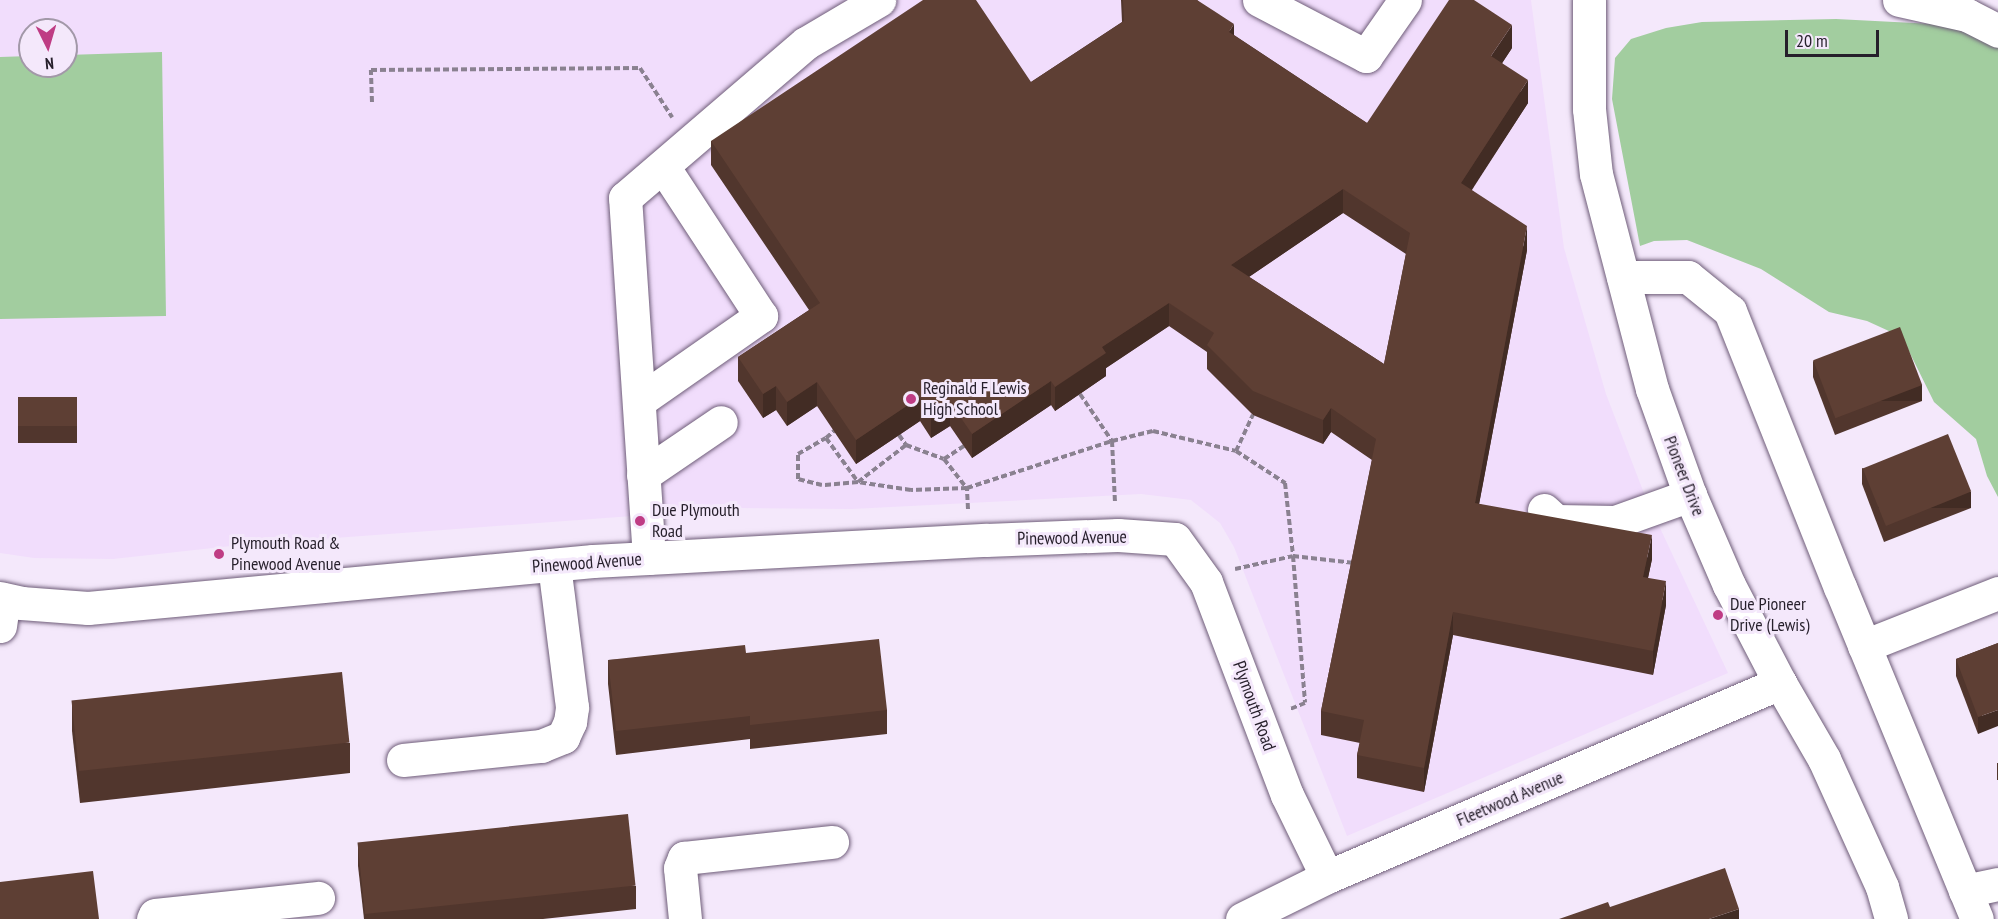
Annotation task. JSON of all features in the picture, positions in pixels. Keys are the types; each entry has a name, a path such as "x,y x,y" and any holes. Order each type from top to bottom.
{"street":[{"path":"649,558 625,198 806,43 879,0"},
{"path":"1259,0 1366,56 1405,0"},
{"name":"Pioneer Drive","path":"1589,0 1589,108 1596,174 1652,389 1690,495 1729,585 1780,683 1824,759 1881,887 1891,919"},
{"path":"1899,0 1967,15 1998,31"},
{"path":"639,401 761,316 663,166"},
{"path":"1623,277 1688,277 1730,311 1971,905 1998,884"},
{"path":"644,475 721,422"},
{"path":"1544,510 1556,521 1615,522 1690,495"},
{"name":"Pinewood Avenue","path":"1,608 88,608 649,558 997,540 1118,536 1175,539"},
{"name":"Plymouth Road","path":"1175,539 1206,582 1287,795 1327,877"},
{"path":"403,760 541,746 563,736 570,722 572,707 554,565"},
{"path":"1864,646 1998,593"},
{"name":"Fleetwood Avenue","path":"1242,919 1327,877 1780,683"},
{"path":"685,919 680,868 684,858 832,842"},
{"path":"153,919 155,915 318,898"}],"path":[{"path":"372,102 371,70 640,68 690,143"},
{"path":"1080,394 1112,441 1115,505"},
{"path":"1236,451 1253,415"},
{"path":"834,431 798,454 798,479 822,485 858,482 911,490 967,488 1112,441 1153,431 1236,451 1285,483 1305,704 1289,709"},
{"path":"899,435 906,445 944,459 967,488 969,514"},
{"path":"826,438 858,482"},
{"path":"858,482 906,445"},
{"path":"944,459 964,446"},
{"path":"1234,569 1293,556 1356,563"}],"shaded area":[{"path":"0,0 1531,0 1564,248 1606,394 1645,496 1728,673 1347,836 1234,547 1220,523 1191,500 1141,494 852,509 740,508 240,545 113,559 34,558 0,553"}],"green space":[{"path":"1836,19 1953,25 1998,44 1998,497 1987,476 1976,439 1934,402 1902,337 1867,321 1829,312 1761,269 1687,240 1654,241 1640,246 1612,99 1615,58 1631,39 1666,28 1702,22"},
{"path":"162,52 166,316 0,319 0,57 18,56 18,78 78,78 78,55"}],"building":[{"name":"Reginald F Lewis High School","path":"923,0 976,0 1031,82 1124,21 1123,0 1197,0 1234,24 1229,32 1367,123 1449,0 1474,0 1512,25 1491,56 1528,80 1461,183 1527,226 1475,503 1652,535 1643,577 1666,581 1653,651 1453,612 1424,768 1357,755 1364,720 1321,711 1376,439 1331,408 1323,420 1253,391 1207,345 1214,333 1169,303 1102,347 1106,353 1055,387 1051,381 972,434 950,402 931,415 920,397 856,440 817,382 787,402 776,386 763,394 738,357 820,303 711,141","holes":["1343,189 1410,233 1384,364 1231,265"]},
{"path":"1900,327 1922,385 1835,418 1813,360"},
{"path":"18,397 77,397 77,426 18,426"},
{"path":"1948,434 1971,491 1886,526 1863,468"},
{"path":"879,639 887,710 750,725 750,716 616,731 608,660 745,645 746,653"},
{"path":"1998,643 1998,710 1978,717 1956,659"},
{"path":"342,672 349,743 79,771 71,700"},
{"path":"628,814 636,886 365,914 357,842"},
{"path":"1725,868 1739,909 1709,919 1559,919 1608,902 1610,907"},
{"path":"93,871 99,919 0,919 0,882"}],"place":[{"name":"Reginald F Lewis High School","path":"911,399"},
{"name":"Due Plymouth Road","path":"640,521"},
{"name":"Plymouth Road & Pinewood Avenue","path":"219,554"},
{"name":"Due Pioneer Drive (Lewis)","path":"1718,615"}]}
